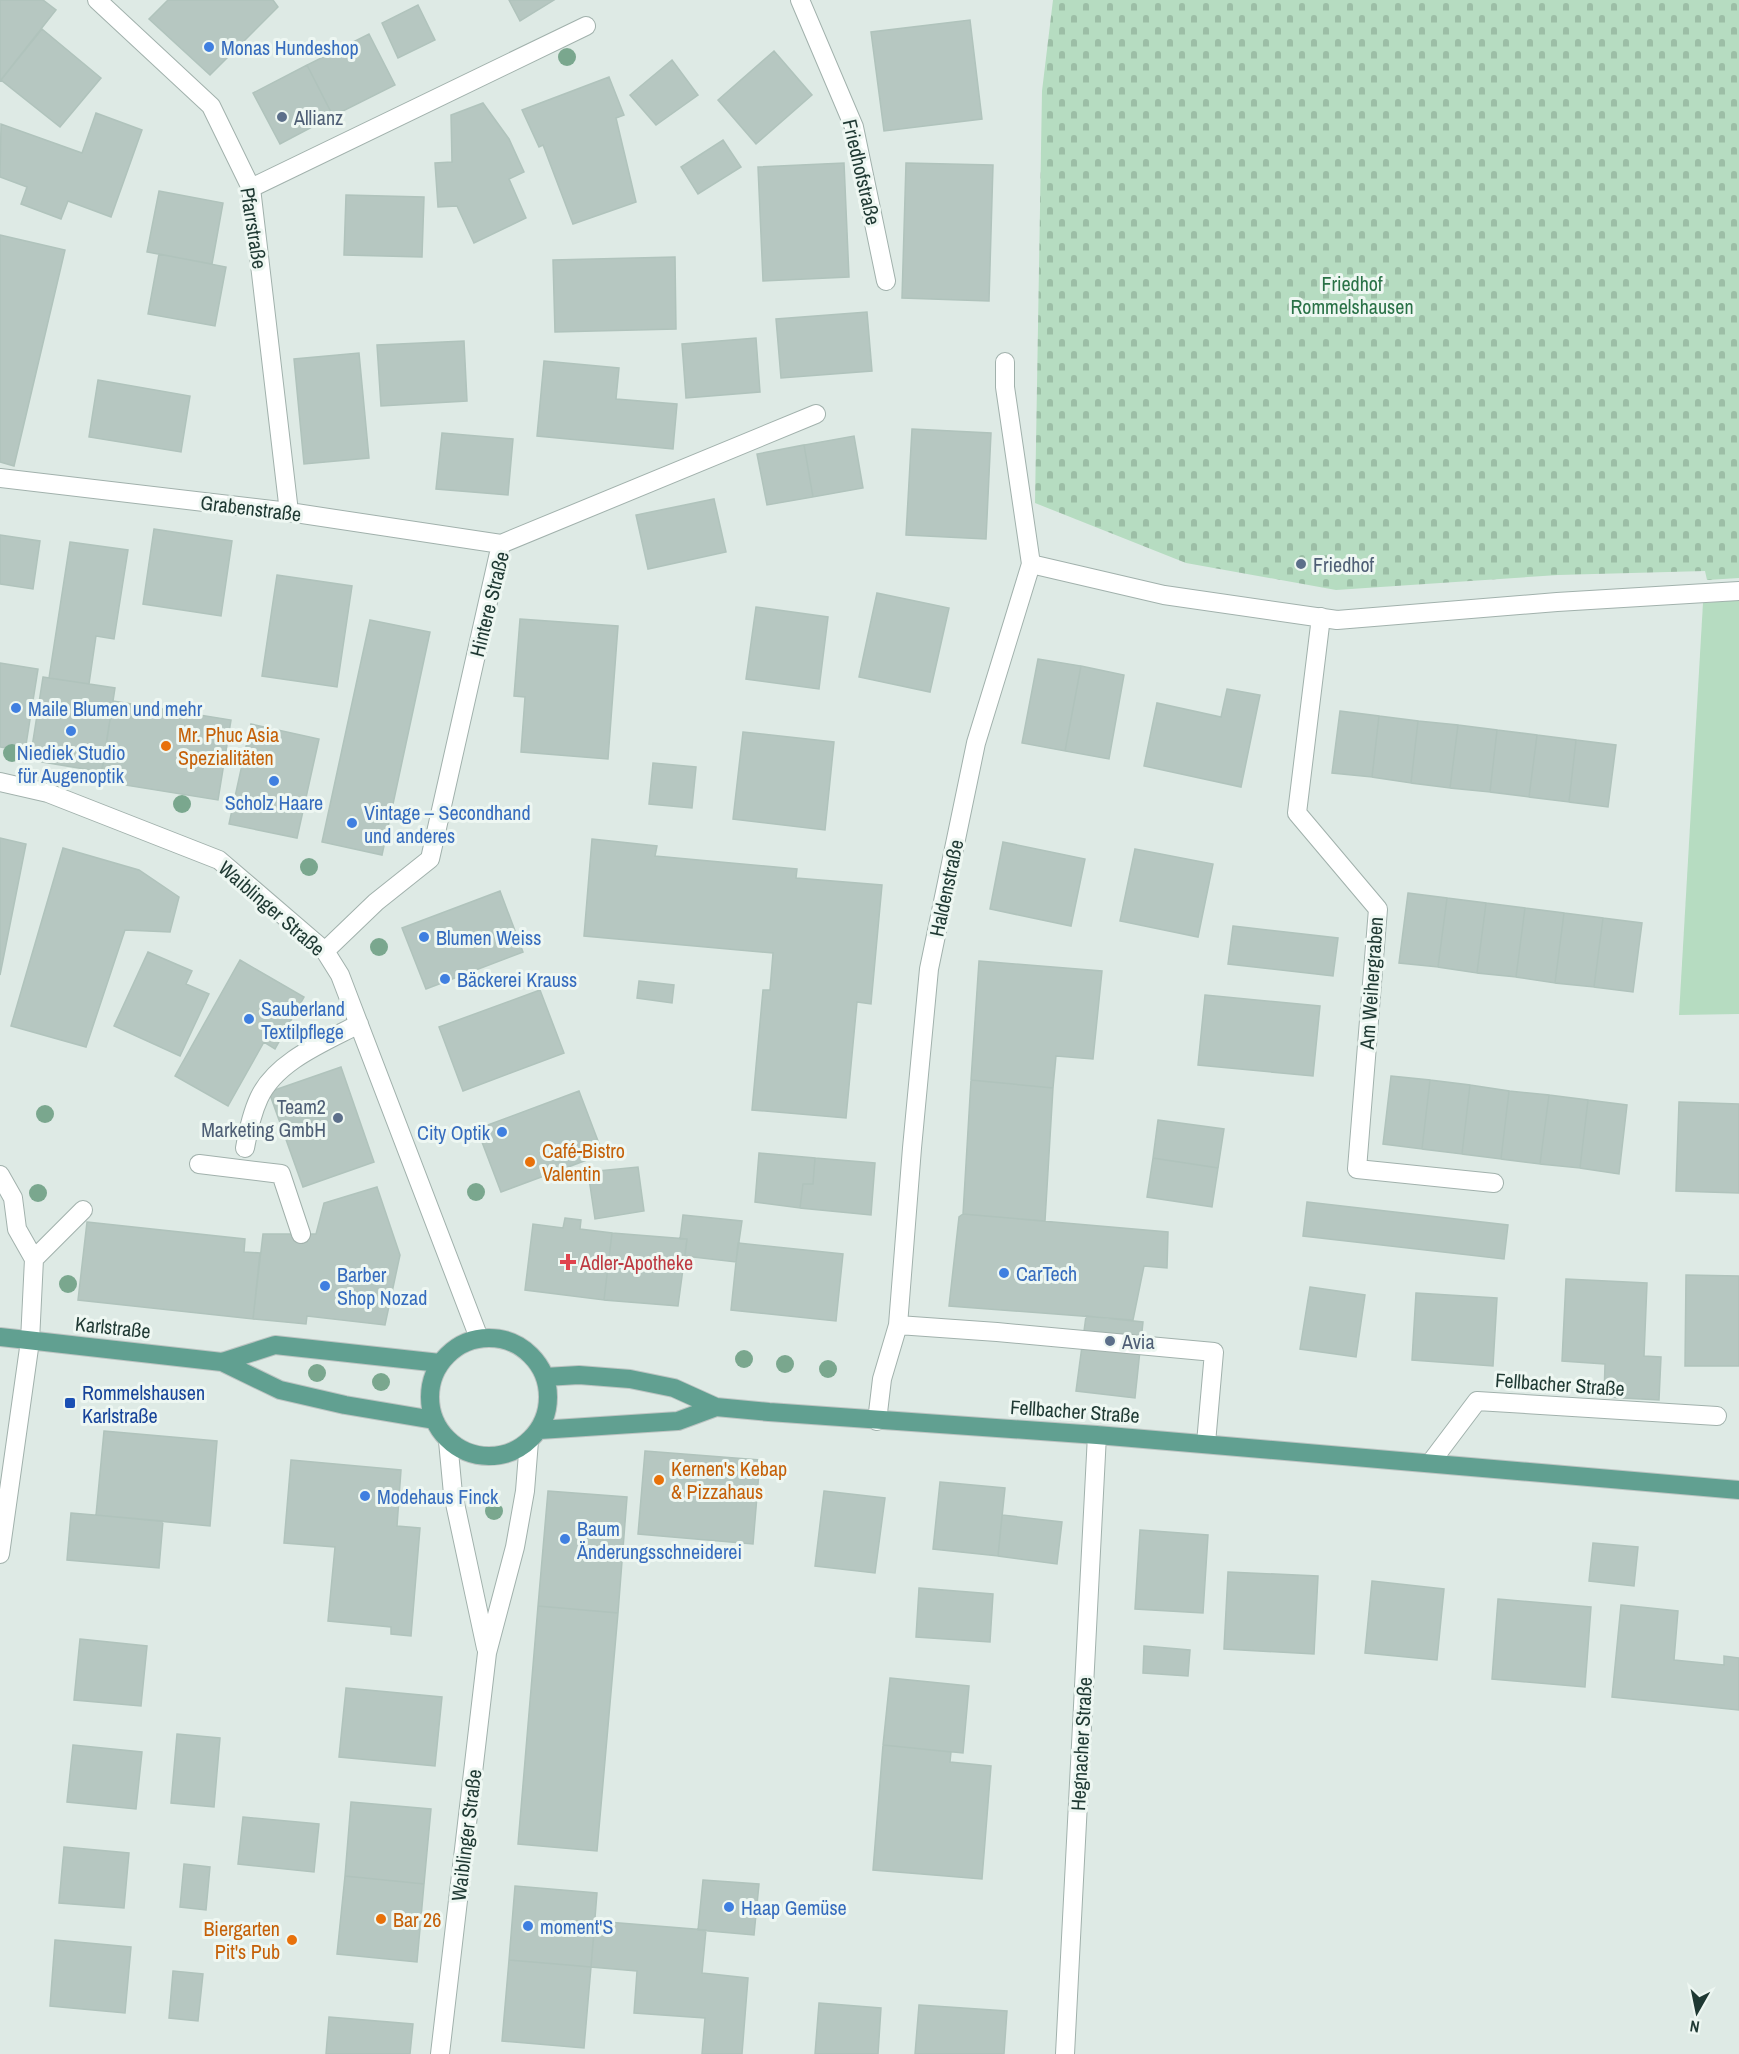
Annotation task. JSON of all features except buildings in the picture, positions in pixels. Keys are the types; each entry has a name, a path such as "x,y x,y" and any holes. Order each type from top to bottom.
{"main road":[{"name":"Karlstraße","path":"0,1337 222,1362 280,1390 345,1405 434,1419"},
{"path":"479,1338 507,1340 533,1356 545,1377 549,1395 546,1412 534,1436 510,1453 489,1457 471,1454 448,1441 434,1419 430,1389 440,1363 457,1346 479,1338"},
{"name":"Karlstraße","path":"222,1362 275,1345 440,1363"},
{"name":"Fellbacher Straße","path":"545,1377 579,1375 630,1380 674,1388 716,1407 877,1421 1206,1443 1739,1490"},
{"name":"Fellbacher Straße","path":"534,1436 678,1421 716,1407"}],"street":[{"name":"Pfarrstraße","path":"97,0 211,106 251,188 289,512"},
{"name":"Friedhofstraße","path":"800,0 854,127 886,281"},
{"path":"251,188 586,26"},
{"name":"Haldenstraße","path":"877,1421 882,1379 897,1325 929,969 976,744 1031,564 1005,387 1005,362"},
{"name":"Hintere Straße","path":"325,951 376,902 430,859 501,544 816,414"},
{"name":"Grabenstraße","path":"0,478 289,512 501,544"},
{"path":"1031,564 1164,595 1338,620 1557,602 1739,591"},
{"name":"Am Weihergraben","path":"1321,617 1297,813 1378,909 1357,1168 1494,1184"},
{"name":"Waiblinger Straße","path":"0,782 48,793 219,860 325,951 340,975 479,1338"},
{"path":"246,1148 248,1131 259,1097 281,1069 302,1054 359,1024"},
{"path":"199,1164 281,1174 301,1234"},
{"path":"0,1175 13,1198 17,1229 34,1258 30,1341 0,1554"},
{"path":"34,1258 83,1210"},
{"path":"897,1325 1214,1352 1206,1443"},
{"name":"Fellbacher Straße","path":"1431,1462 1477,1401 1717,1416"},
{"name":"Hegnacher Straße","path":"1065,2054 1097,1435"},
{"name":"Waiblinger Straße","path":"440,2054 487,1653 515,1547 534,1436"},
{"name":"Waiblinger Straße","path":"448,1441 453,1494 487,1653"}],"green space":[{"name":"Friedhof Rommelshausen","path":"1053,0 1739,0 1739,578 1707,580 1705,571 1558,575 1336,590 1186,563 1035,503 1042,91"},
{"path":"1739,600 1739,1014 1679,1015 1703,603"}],"place":[{"name":"Monas Hundeshop","path":"209,47"},
{"name":"Allianz","path":"282,117"},
{"name":"Friedhof","path":"1301,564"},
{"name":"Maile Blumen und mehr","path":"16,708"},
{"name":"Niediek Studio für Augenoptik","path":"71,731"},
{"name":"Mr. Phuc Asia Spezialitäten","path":"166,746"},
{"name":"Scholz Haare","path":"274,781"},
{"name":"Vintage – Secondhand und anderes","path":"352,823"},
{"name":"Blumen Weiss","path":"424,937"},
{"name":"Bäckerei Krauss","path":"445,979"},
{"name":"Sauberland Textilpflege","path":"249,1019"},
{"name":"Team2 Marketing GmbH","path":"338,1118"},
{"name":"City Optik","path":"502,1132"},
{"name":"Café-Bistro Valentin","path":"530,1162"},
{"name":"Adler-Apotheke","path":"568,1262"},
{"name":"CarTech","path":"1004,1273"},
{"name":"Barber Shop Nozad","path":"325,1286"},
{"name":"Avia","path":"1110,1341"},
{"name":"Rommelshausen Karlstraße","path":"70,1403"},
{"name":"Kernen's Kebap & Pizzahaus","path":"659,1480"},
{"name":"Modehaus Finck","path":"365,1496"},
{"name":"Baum Änderungsschneiderei","path":"565,1539"},
{"name":"Haap Gemüse","path":"729,1907"},
{"name":"Bar 26","path":"381,1919"},
{"name":"moment'S","path":"528,1926"},
{"name":"Biergarten Pit's Pub","path":"292,1940"}]}
